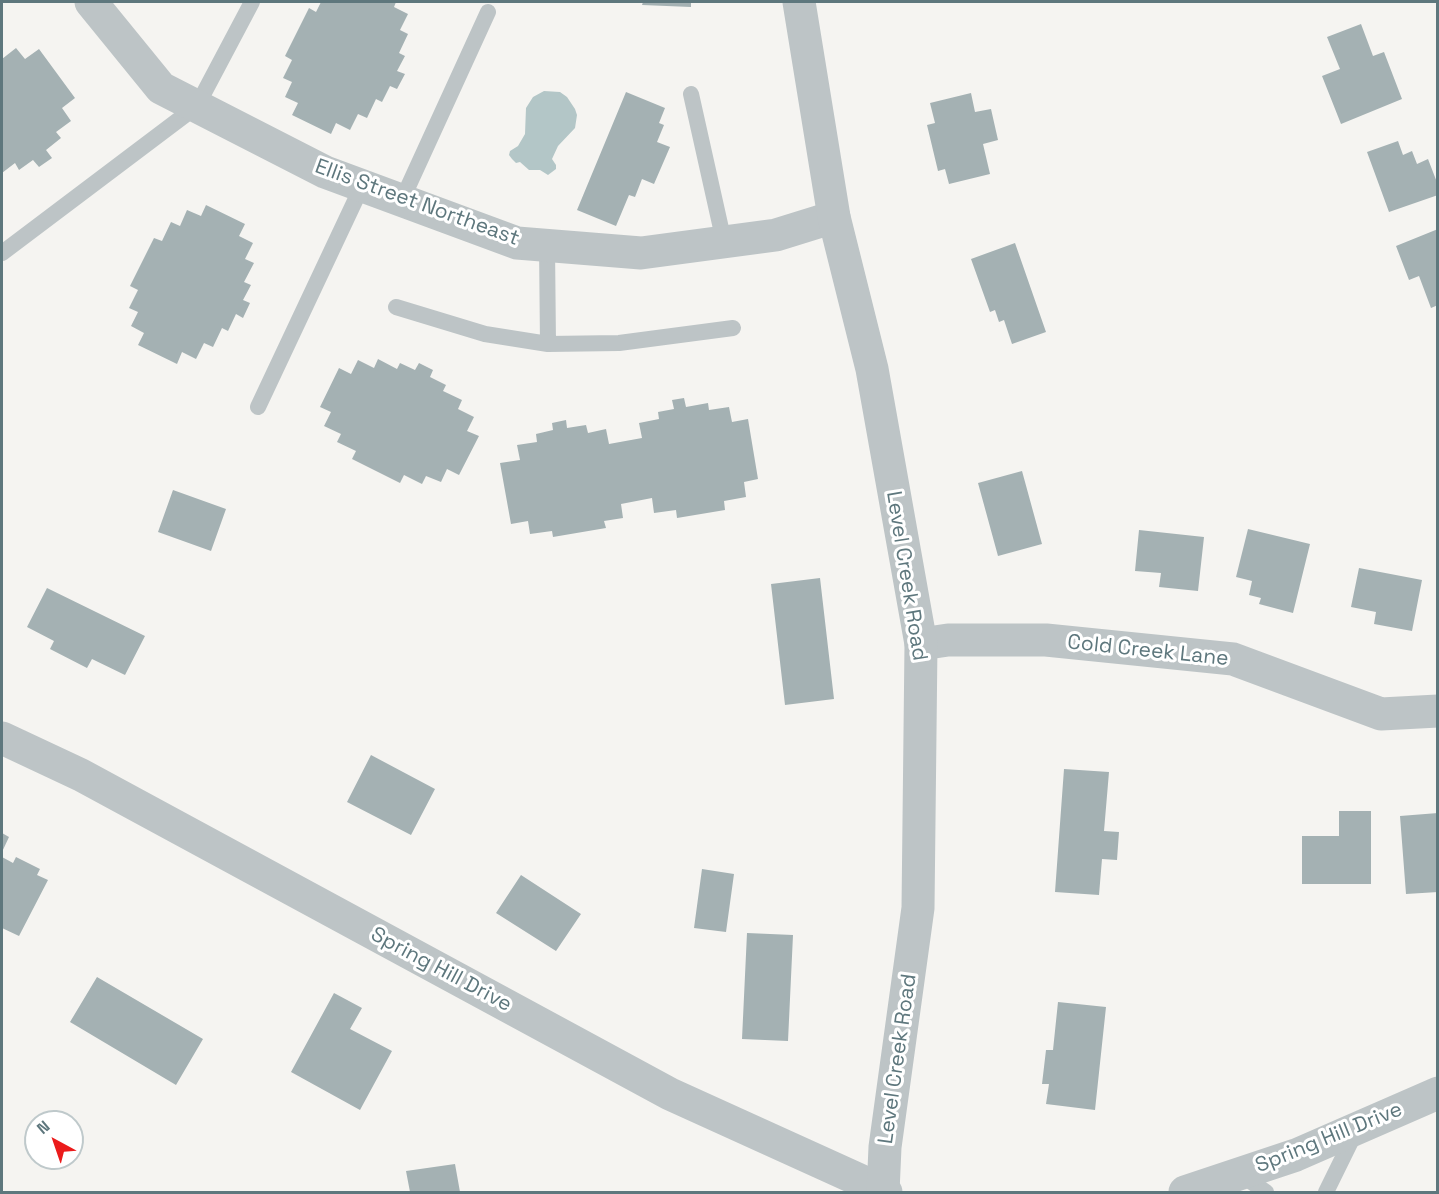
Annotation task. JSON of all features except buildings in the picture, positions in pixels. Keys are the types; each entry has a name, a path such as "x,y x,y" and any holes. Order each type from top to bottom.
{"street":[{"name":"Ellis Street Northeast","path":"91,2 161,88 325,172 517,243 641,253 776,235 834,217"},
{"name":"Level Creek Road","path":"799,2 834,217 872,369 921,644 918,908 885,1147 884,1192"},
{"name":"Cold Creek Lane","path":"921,644 948,640 1046,640 1233,659 1381,714 1437,711"},
{"name":"Spring Hill Drive","path":"2,738 81,775 670,1094 884,1192"},
{"name":"Spring Hill Drive","path":"1185,1192 1296,1155 1437,1093"}],"lane":[{"path":"2,253 197,106 252,2"},
{"path":"402,200 488,12"},
{"path":"691,94 724,242"},
{"path":"258,407 362,186"},
{"path":"547,246 548,344"},
{"path":"396,307 485,334 548,344 619,343 733,328"},
{"path":"1326,1192 1357,1129"},
{"path":"1240,1174 1266,1192"}],"shaded area":[{"path":"544,91 560,92 567,97 577,115 575,128 558,146 552,159 556,169 548,175 540,170 529,170 520,162 516,163 509,155 525,134 526,108 533,97"}]}
